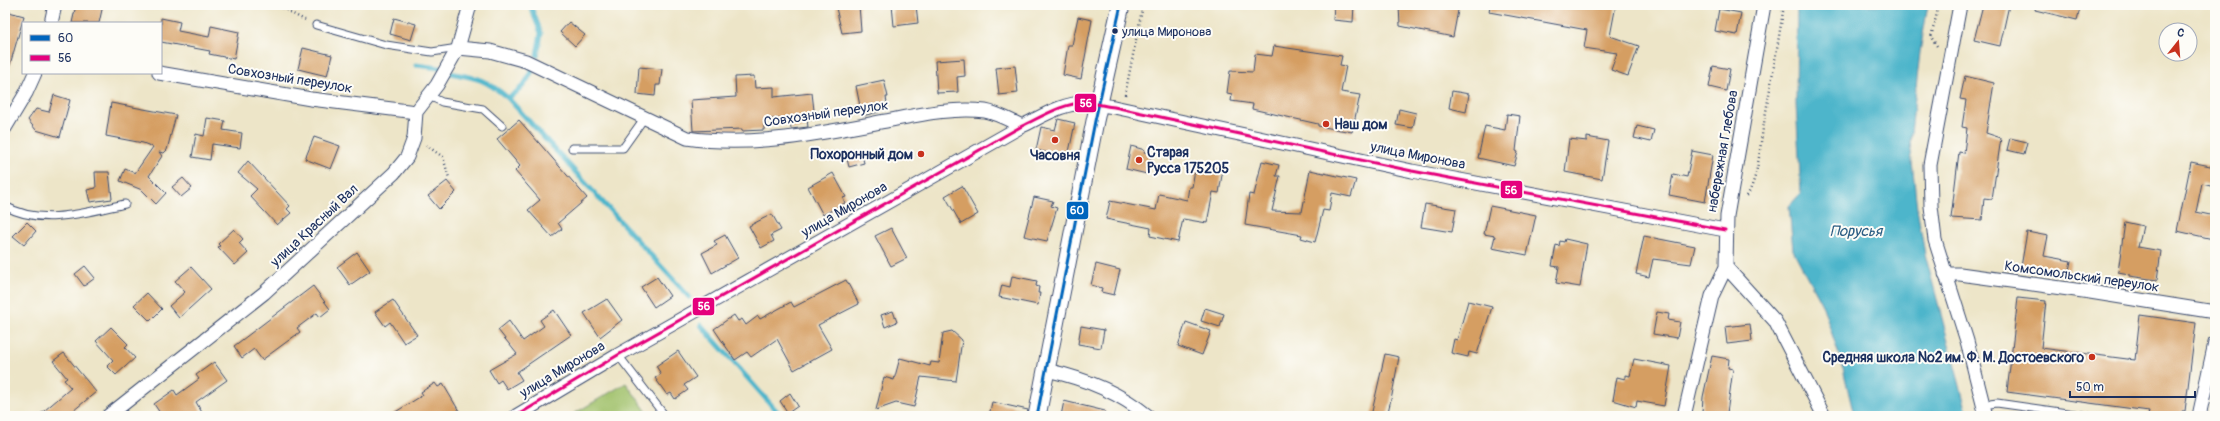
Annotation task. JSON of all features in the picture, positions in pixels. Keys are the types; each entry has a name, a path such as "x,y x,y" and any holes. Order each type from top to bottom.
{"street":[{"path":"51,22 55,5"},
{"path":"416,112 429,96 458,48 470,5"},
{"path":"1037,416 1120,5"},
{"name":"набережная Глебова","path":"1726,267 1725,230 1764,5"},
{"path":"1960,5 1930,165 1931,206 1935,240 1967,341 1984,411"},
{"name":"Совхозный переулок","path":"458,48 490,52 526,61 687,138 707,141 809,135 932,113 961,111 987,111 1022,126"},
{"path":"5,128 26,93 35,74"},
{"name":"Совхозный переулок","path":"162,74 311,99 416,112"},
{"name":"улица Миронова","path":"516,416 618,355 1022,126 1059,109 1087,102 1412,172 1725,230"},
{"name":"улица Красный Вал","path":"108,416 264,293 394,173 407,157 414,138 416,112"},
{"path":"1684,416 1712,296 1726,267 1775,321 1824,416"},
{"name":"Комсомольский переулок","path":"1945,274 1960,274 2082,291 2215,312"},
{"path":"2199,416 2215,343"},
{"path":"1046,370 1091,382 1135,405 1148,416"}],"lane":[{"path":"316,25 386,45 432,52 458,48"},
{"path":"429,96 442,102 484,109 502,126"},
{"path":"572,148 623,148 645,118"},
{"path":"5,206 33,216 51,217 125,204"},
{"path":"618,355 665,416"},
{"path":"1984,411 1997,402 2088,416"}],"path":[{"path":"281,5 285,10 316,25"},
{"path":"1124,98 1143,5"},
{"path":"1746,198 1759,167 1764,125 1784,5"},
{"path":"414,138 443,157 449,178"}],"green space":[{"path":"626,383 650,416 570,416"}],"water":[{"name":"Порусья","path":"1797,5 1928,5 1920,52 1910,142 1917,209 1925,254 1968,416 1854,416 1842,364 1823,307 1793,250 1789,206 1801,193 1796,103"}],"building":[{"path":"76,5 103,5 99,22 72,22"},
{"path":"838,5 859,5 861,31 842,33 836,8"},
{"path":"892,5 916,5 918,23 894,26"},
{"path":"1334,5 1354,5 1353,22 1333,20"},
{"path":"1399,5 1459,5 1453,37 1400,26"},
{"path":"1490,5 1616,5 1610,36 1639,46 1628,76 1611,70 1617,53 1584,48 1587,30 1489,12"},
{"path":"1983,5 2009,5 2000,46 1974,40"},
{"path":"2036,5 2081,5 2077,20 2035,10"},
{"path":"1719,9 1741,13 1737,35 1715,31"},
{"path":"9,12 24,16 9,68 5,67 5,30"},
{"path":"1078,17 1092,20 1081,79 1063,75 1068,45 1072,45"},
{"path":"161,18 180,22 178,31 209,37 211,26 239,32 234,59 209,54 210,51 162,42"},
{"path":"394,18 416,24 411,40 390,34"},
{"path":"569,22 585,35 575,46 560,32"},
{"path":"1274,46 1342,56 1340,65 1346,66 1341,92 1360,95 1352,132 1318,126 1318,124 1252,109 1253,104 1231,101 1232,94 1227,93 1230,71 1253,72 1255,54 1272,56"},
{"path":"303,48 332,55 327,76 298,69"},
{"path":"964,59 965,76 957,77 958,92 937,93 935,61"},
{"path":"1015,66 1018,93 999,95 996,68"},
{"path":"1713,66 1730,69 1726,91 1709,87"},
{"path":"639,67 662,69 660,85 656,85 655,96 637,94"},
{"path":"754,76 755,88 774,87 774,97 812,93 815,119 807,120 808,127 791,129 790,119 764,119 764,130 742,131 742,129 693,131 691,100 736,97 735,77"},
{"path":"1965,76 1994,83 1986,133 2001,138 1992,199 1984,198 1982,220 1951,218 1959,152 1964,153 1967,128 1962,127 1966,100 1960,99"},
{"path":"884,80 888,97 886,97 887,104 878,106 879,112 862,116 856,86"},
{"path":"1452,91 1469,94 1466,112 1449,108"},
{"path":"54,95 70,100 60,137 36,130 28,120 36,109 49,112"},
{"path":"111,103 176,115 167,150 164,153 159,152 162,156 149,176 166,193 156,204 142,190 120,181 125,169 135,173 153,147 143,143 106,136"},
{"path":"1399,109 1416,113 1413,128 1396,125"},
{"path":"1507,114 1520,116 1516,151 1518,152 1514,166 1478,158 1485,126 1505,130"},
{"path":"207,118 225,121 223,130 242,133 240,148 212,144 210,160 192,157 196,134 204,136"},
{"name":"Часовня","path":"1058,119 1075,123 1068,157 1036,150 1041,127 1055,130"},
{"path":"519,120 587,198 558,223 562,229 552,237 528,210 540,200 515,171 520,166 497,139"},
{"path":"1637,126 1654,130 1651,142 1634,138"},
{"path":"314,137 340,146 331,169 305,159"},
{"path":"1587,137 1608,141 1602,179 1565,172 1569,139 1587,141"},
{"path":"2010,138 2027,142 2024,154 2007,150"},
{"name":"Старая Русса 175205","path":"1131,146 1145,150 1144,152 1152,154 1147,174 1126,169"},
{"path":"861,151 864,163 849,167 846,155"},
{"path":"1692,151 1713,155 1705,202 1669,195 1673,174 1687,177"},
{"path":"248,161 290,206 287,209 291,213 277,225 250,196 257,189 238,173"},
{"path":"1262,161 1279,165 1276,176 1280,176 1272,211 1302,212 1310,170 1356,180 1351,197 1332,193 1329,211 1323,210 1315,242 1301,238 1302,235 1245,225 1249,194 1254,195"},
{"path":"2191,162 2215,167 2215,186 2202,183 2196,212 2215,216 2213,239 2177,231"},
{"path":"1196,164 1223,169 1219,193 1213,192 1207,223 1183,219 1178,242 1150,236 1151,228 1106,219 1110,201 1156,210 1159,194 1187,200 1189,187 1192,187"},
{"path":"95,172 109,172 112,199 90,202 87,190 96,188"},
{"path":"833,173 846,197 843,198 845,203 823,215 808,187"},
{"path":"183,178 192,188 181,197 172,187"},
{"path":"447,181 456,192 439,209 428,196"},
{"path":"962,186 978,214 961,224 945,196"},
{"path":"1034,197 1053,201 1051,206 1057,208 1047,241 1024,236"},
{"path":"1425,204 1456,209 1452,232 1421,227"},
{"path":"1490,206 1536,215 1527,255 1492,248 1495,236 1484,234"},
{"path":"772,214 781,230 771,235 774,241 761,248 749,226"},
{"path":"27,222 36,231 24,245 13,236"},
{"path":"2125,222 2143,226 2138,247 2161,251 2157,280 2129,276 2129,274 2118,272"},
{"path":"891,228 907,258 891,266 875,236"},
{"path":"234,229 243,239 239,243 248,253 235,265 218,247 220,246 218,244"},
{"path":"2027,232 2048,236 2044,256 2071,261 2068,275 2021,267"},
{"path":"725,235 738,258 712,273 702,253 717,245 714,241"},
{"path":"1644,236 1695,246 1691,264 1653,259 1649,277 1636,274"},
{"path":"1565,239 1587,244 1580,287 1556,283 1559,267 1552,266 1556,245 1559,246 1560,241 1564,242"},
{"path":"357,252 370,271 350,285 337,267"},
{"path":"1096,264 1120,270 1114,295 1101,292 1102,288 1091,285"},
{"path":"85,266 95,278 84,286 75,274"},
{"path":"191,267 211,289 179,318 169,306 185,292 175,281"},
{"path":"1012,276 1037,281 1036,286 1039,287 1038,293 1040,293 1038,305 999,297 1002,285 1010,287"},
{"path":"657,277 670,296 654,307 641,287"},
{"path":"846,280 859,304 818,325 832,349 794,370 777,339 751,357 747,352 735,360 714,329 734,315 738,321 742,319 746,325 758,316 760,319 791,302 794,307"},
{"path":"313,286 330,309 320,317 317,313 297,328 300,332 262,360 254,349 242,358 234,346"},
{"path":"147,293 162,309 150,321 134,305"},
{"path":"2018,298 2046,301 2041,348 2135,360 2140,315 2196,323 2185,411 2182,411 2181,416 2148,416 2149,411 2007,392"},
{"path":"607,299 622,320 600,337 584,313"},
{"path":"393,300 417,335 404,343 390,322 385,326 375,312"},
{"path":"1468,301 1492,307 1477,354 1469,352 1468,357 1451,353 1454,339 1457,340"},
{"path":"1205,308 1224,314 1220,327 1201,321"},
{"path":"554,310 571,335 517,372 522,380 507,389 501,380 497,383 489,370 517,354 498,330 509,321 523,341 544,326 540,320"},
{"path":"893,311 897,322 885,327 881,315"},
{"path":"1657,312 1669,314 1668,320 1680,322 1677,338 1653,334"},
{"path":"1186,322 1211,331 1202,355 1178,346"},
{"path":"1750,324 1752,341 1727,344 1725,327"},
{"path":"1081,326 1104,330 1101,348 1078,344"},
{"path":"111,327 128,344 125,347 135,358 116,375 107,366 113,360 96,341"},
{"path":"952,331 962,340 956,381 921,377 914,407 896,403 876,410 884,377 894,380 900,358 930,366 931,362 939,363 943,333"},
{"path":"678,351 696,377 684,385 688,390 675,399 671,393 667,395 655,378 661,374 656,366"},
{"path":"64,353 96,392 67,416 38,416 71,388 64,380 67,378 53,361"},
{"path":"1385,354 1399,357 1392,395 1387,416 1371,416"},
{"path":"1712,356 1729,359 1728,368 1733,369 1727,413 1702,412 1703,397"},
{"path":"1634,359 1671,366 1664,406 1637,401 1636,407 1613,400 1617,377 1625,379 1625,375 1630,376"},
{"path":"214,362 227,380 196,402 204,416 162,416 154,404 174,390 177,395 199,379 196,375"},
{"path":"435,383 438,387 443,384 462,416 389,416 423,395 421,392"},
{"path":"790,393 798,406 788,413 780,401"},
{"path":"1064,401 1105,411 1104,416 1061,416"},
{"path":"992,402 1028,410 1027,416 989,416"}],"waterway":[{"path":"530,5 541,33 537,55"},
{"path":"416,65 439,68"},
{"path":"508,98 523,86 533,68"},
{"path":"450,73 481,80 508,98 689,297"},
{"path":"701,325 781,416"}],"transit line":[{"name":"60","path":"1037,416 1095,121 1121,5"},
{"name":"56","path":"516,416 618,355 1022,126 1061,107 1078,103 1089,103 1114,107 1412,171 1725,230"}],"place":[{"name":"улица Миронова","path":"1115,31"},
{"name":"Наш дом","path":"1326,124"},
{"name":"Часовня","path":"1055,140"},
{"name":"Похоронный дом","path":"921,154"},
{"name":"Старая Русса 175205","path":"1139,160"},
{"name":"Средняя школа №2 им. Ф. М. Достоевского","path":"2092,357"}]}
